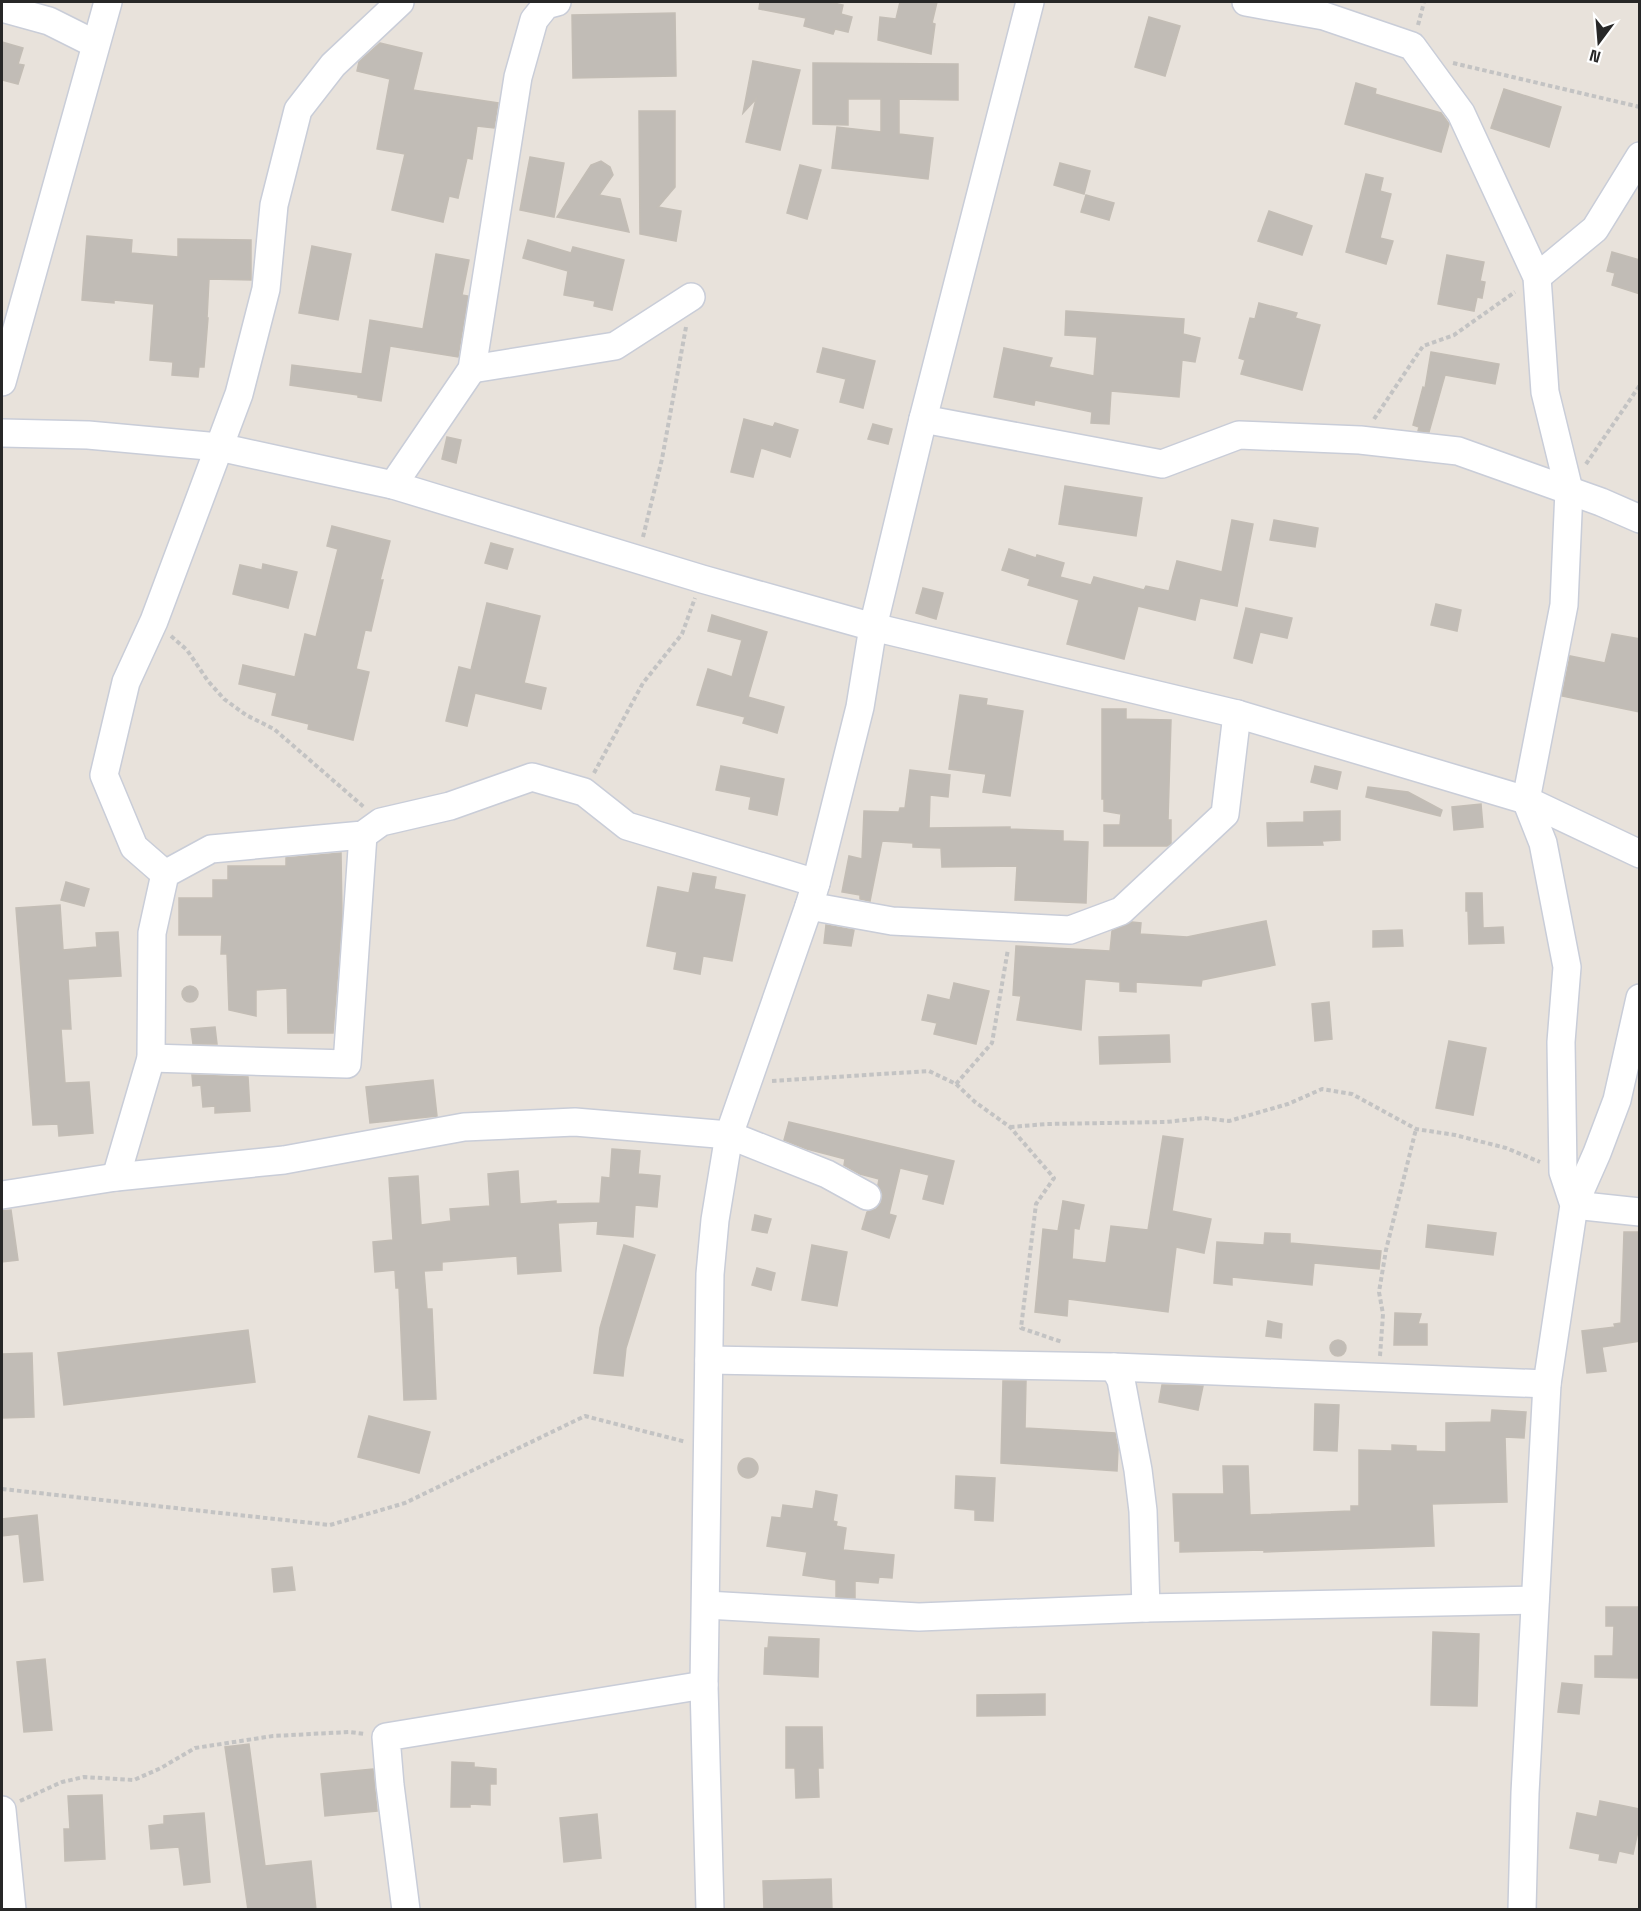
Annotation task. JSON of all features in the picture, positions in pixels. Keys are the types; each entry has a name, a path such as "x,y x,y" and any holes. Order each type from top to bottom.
{"street":[{"path":"2,382 108,2"},
{"path":"165,874 134,847 104,776 126,682 154,621 239,394 266,289 273,205 298,110 333,65 400,2"},
{"path":"393,485 472,369 518,77 534,20 546,5 557,2"},
{"path":"710,1910 704,1685 709,1360 712,1252 729,1135 813,895 860,707 873,627 923,419 1030,2"},
{"path":"1246,2 1324,16 1412,46 1461,113 1538,277 1545,392 1569,490 1564,605 1526,800 1543,843 1568,967 1561,1042 1563,1172 1574,1205"},
{"path":"2,8 50,21 95,44"},
{"path":"1538,277 1595,229 1640,156"},
{"path":"472,369 615,346 691,297"},
{"path":"923,419 1162,464 1239,435 1360,440 1458,451 1569,490 1640,519"},
{"path":"2,433 87,435 219,447 393,485 702,579 873,627 1237,714 1526,800 1640,854"},
{"path":"116,1177 151,1058 152,933 165,874 211,849 372,829 450,806 532,777 584,792 627,826 813,895 892,921 1070,930 1121,911 1225,814 1237,714"},
{"path":"151,1058 347,1064 372,829"},
{"path":"1522,1910 1525,1793 1547,1384 1574,1205 1617,1100 1640,998"},
{"path":"2,1195 116,1177 284,1160 464,1127 575,1122 729,1135 826,1174 867,1196"},
{"path":"1574,1205 1640,1212"},
{"path":"709,1360 1114,1367 1547,1384"},
{"path":"1114,1367 1121,1380 1138,1470 1143,1511 1146,1608"},
{"path":"706,1605 919,1617 1146,1608 1535,1600"},
{"path":"406,1910 386,1737 704,1685"},
{"path":"7,1808 12,1910"}],"path":[{"path":"1428,67 1454,63 1640,107"},
{"path":"1360,440 1423,346 1454,335 1538,277"},
{"path":"638,558 662,459 691,297"},
{"path":"1569,490 1640,385"},
{"path":"584,792 643,683 682,634 702,579"},
{"path":"154,621 187,650 208,681 224,699 246,715 274,729 372,829"},
{"path":"956,1084 993,1044 1012,928"},
{"path":"747,1082 929,1071 956,1084 975,1102 1010,1127 1054,1178 1036,1204 1021,1328 1064,1343"},
{"path":"1010,1127 1047,1124 1166,1122 1204,1118 1229,1121 1288,1104 1322,1089 1352,1094 1416,1129 1455,1134 1506,1148 1563,1172"},
{"path":"1378,1377 1383,1314 1379,1292 1386,1250 1416,1129"},
{"path":"2,1489 330,1525 405,1503 585,1416 707,1447"},
{"path":"7,1808 62,1782 84,1777 134,1780 161,1768 195,1748 273,1736 349,1732 386,1737"}],"building":[{"path":"760,2 829,2 843,5 841,14 852,17 848,32 835,29 833,34 804,26 806,18 759,9"},
{"path":"900,2 937,2 932,23 935,24 931,54 878,40 880,17 896,19"},
{"path":"675,13 676,76 573,78 572,15"},
{"path":"1149,17 1180,26 1165,76 1135,67"},
{"path":"2,42 23,48 18,64 24,65 18,84 2,80"},
{"path":"380,43 422,53 413,90 498,103 494,128 477,126 472,159 467,158 458,198 449,196 443,222 392,210 405,154 377,149 390,79 357,71 359,62"},
{"path":"753,61 800,70 780,150 746,142 756,99 743,113"},
{"path":"813,63 958,64 958,100 899,99 899,134 933,138 928,179 832,168 837,127 881,132 881,99 848,99 848,125 813,124"},
{"path":"1356,83 1376,89 1375,94 1441,113 1449,124 1441,152 1345,124"},
{"path":"1504,89 1561,107 1549,147 1491,128"},
{"path":"639,111 675,111 675,187 658,207 681,211 676,241 640,234"},
{"path":"530,157 564,163 554,217 520,210"},
{"path":"601,161 610,167 613,175 599,195 620,199 629,232 557,217 591,165"},
{"path":"1060,163 1090,171 1084,194 1054,185"},
{"path":"800,165 821,170 807,219 787,213"},
{"path":"1366,174 1383,178 1380,191 1391,194 1380,238 1393,241 1386,264 1346,252"},
{"path":"1086,195 1114,203 1109,220 1081,212"},
{"path":"1269,211 1312,226 1302,255 1258,241"},
{"path":"87,236 132,240 131,253 178,257 178,239 251,240 251,280 209,279 204,367 199,367 198,377 172,375 173,362 150,360 154,304 82,300"},
{"path":"528,240 571,253 573,247 624,260 612,310 594,306 595,301 564,295 568,271 523,258"},
{"path":"312,246 351,254 338,320 299,313"},
{"path":"1612,252 1640,260 1640,294 1612,285 1615,273 1607,271"},
{"path":"436,254 469,260 462,295 468,296 458,357 390,346 381,401 358,397 358,395 290,385 292,365 362,374 370,320 423,329"},
{"path":"1447,255 1484,262 1480,281 1485,282 1482,298 1477,297 1474,311 1438,304"},
{"path":"1259,303 1297,313 1295,318 1320,325 1302,390 1241,374 1245,360 1239,358 1250,318 1255,319"},
{"path":"1066,311 1184,319 1183,334 1200,338 1195,362 1182,360 1179,397 1111,391 1109,424 1091,423 1092,412 1035,400 1034,405 994,397 1004,348 1052,358 1049,367 1094,376 1097,337 1065,335"},
{"path":"823,348 875,361 863,408 840,402 846,379 817,372"},
{"path":"1431,352 1499,364 1495,384 1445,375 1429,432 1418,431 1419,427 1413,425 1423,387 1425,388"},
{"path":"744,419 773,427 775,423 798,430 790,457 761,448 753,477 731,472"},
{"path":"873,424 892,429 888,444 868,439"},
{"path":"447,437 461,440 456,463 442,459"},
{"path":"1065,486 1142,498 1136,536 1059,524"},
{"path":"1232,520 1253,524 1237,606 1200,598 1195,620 1138,606 1124,659 1067,644 1079,600 1028,585 1030,579 1002,570 1009,549 1036,558 1037,555 1064,563 1060,577 1091,585 1094,577 1144,590 1146,586 1169,591 1177,561 1222,572"},
{"path":"1274,520 1318,528 1315,547 1270,540"},
{"path":"332,526 390,541 371,631 365,630 356,669 369,672 353,740 308,729 309,724 272,715 277,693 239,684 243,665 295,677 305,634 316,637 338,549 327,546"},
{"path":"491,543 513,549 507,569 485,563"},
{"path":"263,564 297,572 288,608 233,594 240,565 262,570"},
{"path":"923,588 943,593 936,619 916,613"},
{"path":"487,603 540,616 524,683 546,688 541,709 475,693 467,726 446,721 459,667 471,670"},
{"path":"1436,604 1461,610 1457,631 1431,625"},
{"path":"1246,608 1292,618 1287,638 1260,632 1252,663 1234,658"},
{"path":"712,615 767,632 748,697 784,707 777,733 743,723 745,717 697,705 708,669 732,677 742,640 708,631"},
{"path":"1612,634 1640,639 1640,712 1562,696 1570,656 1605,663"},
{"path":"960,695 987,699 986,705 1023,711 1010,796 983,792 986,774 949,769"},
{"path":"1102,709 1126,709 1126,719 1171,720 1168,820 1171,820 1171,843 1167,846 1104,846 1104,825 1120,825 1121,814 1104,811"},
{"path":"721,766 784,779 777,815 749,809 751,797 716,790"},
{"path":"1315,766 1341,772 1337,789 1311,782"},
{"path":"910,770 950,775 948,797 930,795 929,828 1010,827 1010,829 1063,831 1063,841 1088,842 1086,903 1015,900 1017,866 942,867 941,848 913,847 913,843 882,841 870,901 860,899 860,895 842,892 849,856 862,859 864,811 899,812 900,808 905,808"},
{"path":"1368,787 1408,792 1442,810 1440,816 1366,797"},
{"path":"1481,804 1483,827 1454,830 1452,807"},
{"path":"1340,811 1340,840 1322,841 1323,845 1268,846 1267,823 1304,822 1304,812"},
{"path":"341,853 342,917 333,1033 288,1033 287,988 256,990 256,1016 229,1010 227,954 221,954 222,935 179,935 179,898 213,898 213,880 228,880 228,866 286,866 286,858"},
{"path":"693,873 716,877 714,889 745,895 732,961 703,956 700,974 674,969 677,952 647,946 658,887 689,893"},
{"path":"66,882 89,889 84,906 61,900"},
{"path":"1466,893 1482,893 1483,928 1503,927 1504,943 1469,944"},
{"path":"60,905 63,950 97,947 96,933 118,932 121,976 68,979 71,1029 61,1029 65,1083 89,1082 93,1133 59,1136 58,1124 33,1125 16,908"},
{"path":"1266,921 1275,965 1202,980 1201,986 1136,982 1136,992 1120,991 1120,982 1085,979 1081,1030 1017,1020 1021,996 1013,995 1016,946 1110,951 1112,931 1132,922 1141,923 1140,934 1187,937"},
{"path":"826,925 854,930 851,946 824,943"},
{"path":"1402,930 1403,946 1373,947 1373,931"},
{"path":"954,983 989,991 976,1044 934,1034 937,1023 922,1020 928,995 950,1000"},
{"path":"190,986 198,994 190,1002 182,994"},
{"path":"1329,1002 1332,1039 1315,1041 1312,1004"},
{"path":"215,1027 217,1044 193,1044 191,1029"},
{"path":"1169,1035 1170,1062 1100,1064 1099,1037"},
{"path":"1449,1041 1486,1048 1473,1115 1436,1108"},
{"path":"192,1075 248,1077 250,1111 215,1113 215,1106 203,1107 201,1085 193,1086"},
{"path":"433,1080 437,1116 370,1123 366,1087"},
{"path":"789,1122 954,1161 943,1204 923,1199 929,1175 900,1168 889,1214 896,1216 889,1238 862,1229 867,1212 876,1209 881,1203 883,1195 878,1185 879,1179 860,1174 844,1165 845,1159 784,1140"},
{"path":"1163,1136 1183,1139 1172,1211 1211,1219 1204,1253 1176,1247 1168,1312 1068,1299 1067,1316 1035,1312 1043,1229 1058,1231 1063,1201 1084,1205 1079,1229 1074,1228 1072,1259 1106,1263 1111,1226 1148,1230"},
{"path":"612,1149 640,1151 638,1174 660,1176 657,1207 635,1205 633,1237 597,1234 598,1221 558,1223 561,1271 518,1274 517,1256 442,1262 442,1270 424,1271 427,1309 432,1309 436,1399 404,1400 399,1288 396,1288 395,1270 375,1272 373,1242 393,1240 389,1178 418,1176 421,1225 451,1221 450,1209 490,1206 488,1174 518,1171 520,1204 556,1201 556,1204 600,1203 602,1177 610,1178"},
{"path":"11,1210 18,1260 2,1262 2,1211"},
{"path":"755,1215 771,1219 767,1233 752,1230"},
{"path":"1428,1225 1496,1233 1493,1255 1426,1247"},
{"path":"1624,1232 1640,1232 1640,1341 1602,1347 1606,1371 1587,1373 1582,1331 1615,1327 1614,1324 1621,1323"},
{"path":"1265,1233 1290,1234 1290,1243 1381,1251 1379,1269 1314,1263 1312,1285 1232,1277 1232,1285 1214,1283 1217,1242 1264,1245"},
{"path":"624,1245 655,1255 626,1348 623,1376 594,1373 600,1328"},
{"path":"812,1245 847,1252 837,1306 802,1300"},
{"path":"757,1268 775,1273 771,1290 752,1285"},
{"path":"1395,1313 1421,1314 1418,1324 1427,1324 1427,1345 1394,1345"},
{"path":"1268,1321 1282,1324 1281,1338 1266,1336"},
{"path":"248,1330 255,1382 64,1405 58,1353"},
{"path":"1338,1340 1346,1348 1338,1356 1330,1348"},
{"path":"32,1353 34,1417 2,1418 2,1354"},
{"path":"1003,1381 1026,1381 1025,1428 1115,1433 1118,1449 1117,1471 1001,1463"},
{"path":"1162,1385 1203,1386 1198,1410 1159,1402"},
{"path":"1315,1404 1339,1405 1337,1451 1314,1450"},
{"path":"1492,1410 1526,1412 1524,1438 1505,1437 1507,1502 1432,1504 1434,1546 1264,1552 1264,1550 1180,1552 1180,1541 1175,1541 1173,1494 1224,1494 1223,1466 1248,1466 1250,1515 1351,1511 1351,1506 1359,1506 1359,1450 1392,1451 1392,1445 1416,1446 1416,1451 1446,1452 1446,1423 1491,1422"},
{"path":"369,1416 430,1432 419,1473 358,1457"},
{"path":"744,1458 752,1458 758,1464 758,1472 752,1478 744,1478 738,1472 738,1464"},
{"path":"956,1476 995,1478 993,1521 975,1520 975,1510 955,1508"},
{"path":"816,1491 837,1495 833,1521 837,1522 836,1526 846,1528 843,1550 894,1555 892,1578 879,1577 878,1583 855,1581 855,1598 836,1597 836,1580 803,1575 807,1552 767,1546 772,1517 781,1518 783,1505 813,1509"},
{"path":"37,1515 43,1580 24,1582 19,1534 2,1536 2,1519"},
{"path":"292,1567 295,1590 274,1592 272,1569"},
{"path":"1606,1607 1640,1607 1640,1678 1595,1677 1595,1656 1613,1656 1614,1626 1606,1626"},
{"path":"1433,1632 1479,1634 1477,1706 1431,1705"},
{"path":"769,1637 819,1639 818,1677 764,1674 765,1648 768,1648"},
{"path":"45,1659 52,1730 24,1732 17,1662"},
{"path":"1562,1683 1582,1685 1579,1714 1558,1712"},
{"path":"1045,1694 1045,1715 977,1716 977,1695"},
{"path":"786,1727 822,1727 823,1768 818,1768 819,1797 796,1798 795,1768 786,1768"},
{"path":"249,1744 265,1866 311,1861 316,1910 248,1910 225,1747"},
{"path":"452,1762 474,1763 474,1767 496,1769 496,1784 490,1784 490,1805 470,1804 470,1807 451,1807"},
{"path":"373,1769 377,1811 325,1816 321,1774"},
{"path":"102,1795 105,1859 65,1861 64,1829 70,1829 68,1796"},
{"path":"1600,1801 1640,1809 1640,1822 1633,1854 1619,1851 1616,1863 1599,1860 1600,1854 1570,1848 1577,1813 1597,1817"},
{"path":"204,1813 210,1882 184,1885 179,1847 151,1849 149,1826 164,1824 164,1816"},
{"path":"597,1814 601,1858 564,1862 560,1818"},
{"path":"831,1879 832,1910 764,1910 763,1881"}]}
